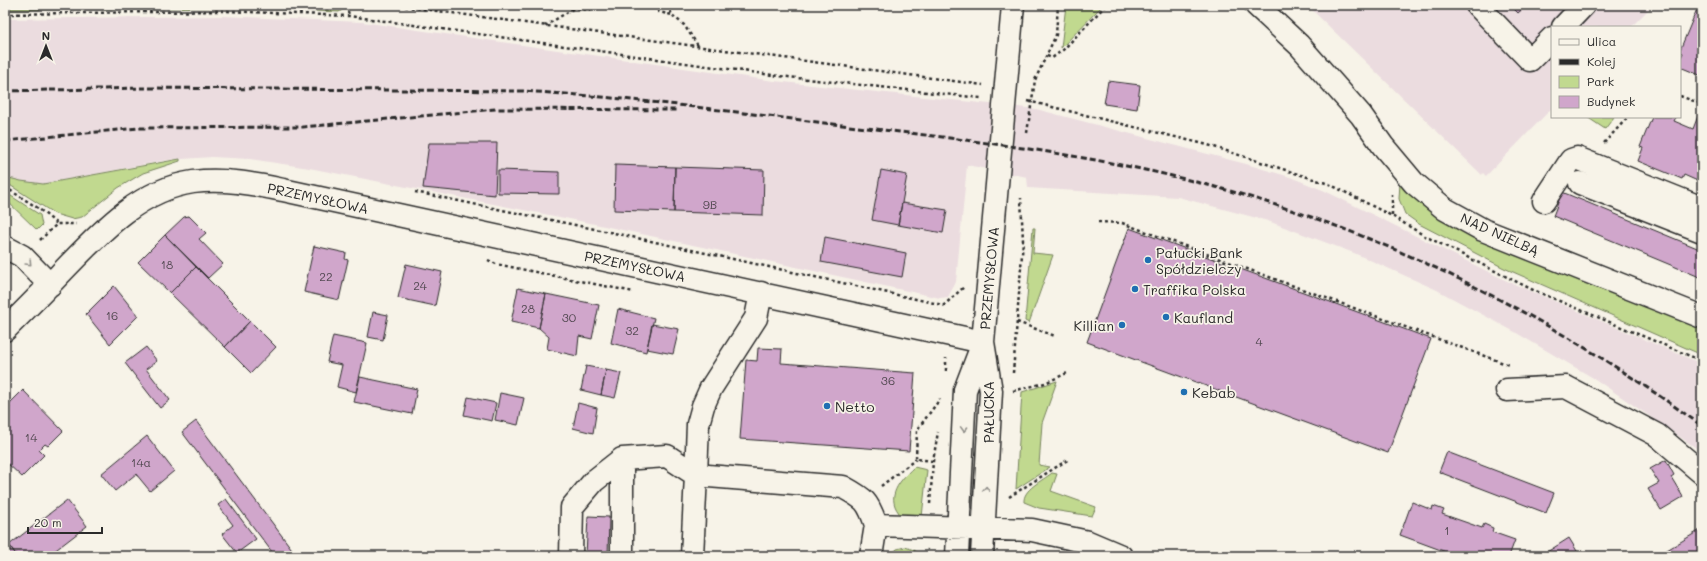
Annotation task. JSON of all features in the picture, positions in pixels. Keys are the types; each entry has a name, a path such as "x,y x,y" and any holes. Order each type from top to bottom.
{"street":[{"name":"PRZEMYSŁOWA","path":"5,330 102,230 130,209 142,201 176,186 210,180 232,181 276,189 938,331 983,342 1013,5"},
{"name":"NAD NIELBĄ","path":"1256,5 1299,45 1361,115 1383,146 1414,183 1445,209 1483,230 1702,317"},
{"path":"1477,5 1530,60 1551,39"},
{"path":"1564,26 1584,5"},
{"path":"1544,201 1571,160 1577,158 1702,208"},
{"path":"1580,183 1702,231"},
{"path":"5,247 22,256 50,285"},
{"path":"692,556 698,424 710,388 756,318 761,293"},
{"name":"PAŁUCKA","path":"957,556 965,390 983,342"},
{"name":"PAŁUCKA","path":"982,556 991,391 983,342"},
{"path":"1507,390 1566,387 1657,435 1702,472"},
{"path":"571,556 572,507 594,481 622,459 667,456 696,475 843,486 861,497 869,506 876,525 871,556"},
{"path":"622,459 622,556"},
{"path":"876,525 1032,530 1088,542 1121,556"}],"path":[{"path":"348,5 349,16"},
{"path":"393,5 983,85"},
{"path":"545,26 578,6 588,10 598,5"},
{"path":"654,5 659,12 672,15 684,25 699,47"},
{"path":"668,5 672,15"},
{"path":"1026,140 1031,102 1036,80 1056,35 1058,5"},
{"path":"1047,56 1052,58 1063,50 1106,5"},
{"path":"5,14 224,11 349,16 779,76 981,98 1005,97 1031,102 1208,145 1329,184 1392,216 1425,236 1531,288 1702,361"},
{"path":"981,106 984,78"},
{"path":"1681,96 1702,104"},
{"path":"1603,143 1627,118"},
{"path":"5,188 38,208 57,224"},
{"path":"411,192 614,232 943,305"},
{"path":"1013,377 1023,241 1021,195"},
{"path":"1098,222 1122,223 1514,367"},
{"path":"483,258 496,264 641,294"},
{"path":"5,282 5,294"},
{"path":"946,373 946,358 933,350 943,305 956,296 968,282"},
{"path":"1017,322 1055,336"},
{"path":"1012,392 1013,384"},
{"path":"916,459 917,430 944,394 943,402"},
{"path":"928,556 933,461 939,424"},
{"path":"861,497 885,484 916,459 933,461"},
{"path":"1007,491 1006,498 1069,459"}],"shaded area":[{"path":"1307,5 1653,5 1632,26 1551,26 1551,109 1486,176 1483,173 1482,175"},
{"path":"221,16 362,22 774,81 1036,109 1246,164 1290,177 1325,191 1507,281 1702,364 1702,452 1595,379 1513,331 1437,290 1354,253 1268,221 1178,197 1028,188 1027,177 967,165 956,282 948,297 940,298 590,223 309,168 250,159 212,157 168,160 43,184 5,177 5,19"}],"green space":[{"path":"340,5 342,10 339,12 224,7 5,10 5,8"},
{"path":"1066,5 1103,5 1061,48"},
{"path":"1588,118 1613,118 1605,129"},
{"path":"180,159 180,161 143,173 118,188 82,217 72,219 55,214 5,182 5,177 43,184"},
{"path":"1400,182 1412,195 1438,216 1467,233 1538,264 1702,327 1702,355 1504,268 1419,224 1405,214 1399,199"},
{"path":"5,192 40,215 42,225 37,230 5,199"},
{"path":"1033,228 1035,228 1033,253 1053,255 1029,323 1025,321"},
{"path":"1057,381 1042,423 1039,465 1050,467 1016,489 1022,392"},
{"path":"914,467 927,470 922,517 906,520 895,506 894,499 897,486"},
{"path":"1052,473 1057,474 1051,491 1096,507 1092,516 1039,508 1024,502 1030,489"},
{"path":"905,547 914,550 922,556 889,556 897,549"}],"building":[{"path":"1510,5 1527,5 1518,13"},
{"path":"1697,9 1702,11 1702,76 1681,67 1681,57 1683,53 1681,48"},
{"path":"1108,81 1140,85 1137,109 1104,104"},
{"path":"1698,116 1702,118 1702,183 1684,175 1682,179 1638,161 1643,148 1640,147 1652,118 1676,118 1674,121 1693,129"},
{"path":"429,143 497,143 495,195 423,188"},
{"path":"615,165 675,167 674,212 614,210"},
{"path":"675,167 764,170 763,215 674,212"},
{"path":"498,170 559,172 559,194 498,193"},
{"path":"881,170 907,175 898,225 872,220"},
{"path":"1562,192 1702,250 1702,278 1553,216"},
{"path":"902,203 947,210 943,233 898,225"},
{"path":"189,216 206,233 199,239 223,264 208,278 165,235 184,217"},
{"path":"1129,228 1431,339 1388,453 1087,342"},
{"path":"165,235 196,267 170,293 138,262"},
{"path":"825,237 906,253 902,277 821,262"},
{"path":"314,246 346,253 345,259 348,260 339,300 304,292"},
{"path":"406,264 442,272 435,306 398,298"},
{"path":"196,267 250,321 225,347 170,293"},
{"path":"114,286 138,316 110,344 86,314"},
{"path":"518,288 546,294 539,328 511,322"},
{"path":"546,294 599,305 592,339 579,336 577,356 547,349 549,337 539,328"},
{"path":"618,309 654,318 646,352 611,343"},
{"path":"373,312 388,315 383,340 368,337"},
{"path":"250,321 276,347 251,373 225,347"},
{"path":"652,324 679,329 673,354 647,349"},
{"path":"333,336 367,343 356,392 337,387 342,365 327,362"},
{"path":"146,347 157,361 146,369 170,400 160,408 125,363"},
{"name":"Netto","path":"758,348 782,349 781,363 915,373 909,451 740,439 746,360 757,361"},
{"path":"586,366 606,370 601,395 581,390"},
{"path":"606,370 621,373 615,398 601,395"},
{"path":"360,377 417,389 412,414 354,402"},
{"path":"23,390 63,431 48,446 45,444 39,450 44,455 22,477 5,461 5,413 10,408 8,405"},
{"path":"500,393 524,398 518,425 495,420"},
{"path":"468,397 496,403 492,421 464,415"},
{"path":"578,403 597,408 593,433 573,428"},
{"path":"196,421 297,556 275,556 182,432"},
{"path":"147,436 174,471 150,491 136,474 115,491 101,474"},
{"path":"1447,452 1554,493 1546,513 1439,472"},
{"path":"1666,460 1674,475 1671,477 1683,497 1661,510 1648,489 1659,483 1650,469"},
{"path":"226,499 256,539 237,553 222,534 233,525 218,505"},
{"path":"67,500 87,526 48,556 17,556 9,545"},
{"path":"1412,502 1432,510 1433,506 1444,510 1442,514 1482,528 1484,524 1493,528 1492,532 1515,540 1509,556 1457,556 1400,535"},
{"path":"588,516 609,517 608,556 586,556"},
{"path":"1702,529 1702,556 1657,556"},
{"path":"1569,538 1580,556 1550,556 1547,552"},
{"path":"5,539 17,556 5,556"}],"railway":[{"path":"5,91 145,88 523,91 649,102 961,139 1113,163 1213,186 1263,201 1380,243 1436,268 1546,325 1600,357 1651,390 1702,426"},
{"path":"5,141 138,128 303,127 496,109 677,110"}],"place":[{"name":"Pałucki Bank Spółdzielczy","path":"1148,260"},
{"name":"Traffika Polska","path":"1135,289"},
{"name":"Kaufland","path":"1166,317"},
{"name":"Killian","path":"1122,325"},
{"name":"Kebab","path":"1184,392"},
{"name":"Netto","path":"827,406"}]}
